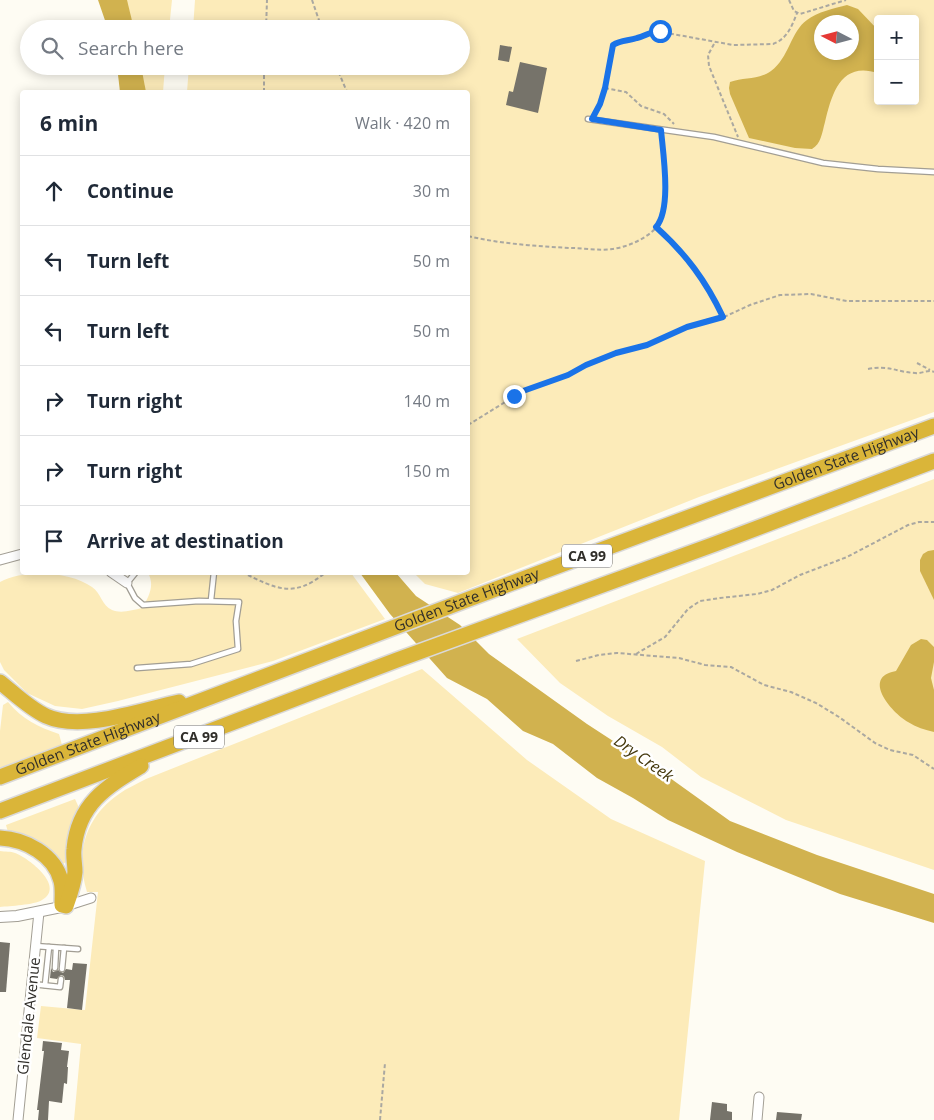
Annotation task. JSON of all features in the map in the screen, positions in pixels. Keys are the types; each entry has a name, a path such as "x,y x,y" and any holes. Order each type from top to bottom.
{"highway":[{"name":"Golden State Highway","path":"0,778 469,599 705,513 934,426"},
{"name":"Golden State Highway","path":"0,811 397,660 715,544 934,461"},
{"path":"0,682 34,710 48,717 78,723 236,688"},
{"path":"64,907 73,887 76,837 86,810 110,785 172,747"},
{"path":"0,838 30,846 52,862 62,884 64,907"}],"street":[{"path":"0,560 20,555"},
{"path":"115,575 127,583"},
{"path":"0,917 64,907 92,898"},
{"name":"Glendale Avenue","path":"18,1120 38,912"},
{"path":"757,1120 759,1097"}],"lane":[{"path":"590,119 685,133 832,164 878,170 934,172"},
{"path":"134,575 127,583 135,598 143,605 211,600 239,602 236,621 238,649 191,664 138,668"},
{"path":"211,600 214,575"},
{"path":"35,946 78,949"},
{"path":"45,985 49,947"},
{"path":"55,968 56,948"},
{"path":"62,969 64,948"},
{"path":"53,986 54,979"},
{"path":"32,984 60,987 61,979"}],"path":[{"path":"266,20 267,0"},
{"path":"312,0 319,20"},
{"path":"789,0 792,9 797,13 808,12 846,0"},
{"path":"590,119 600,104 613,47 619,42 635,39 656,31 714,43 749,46 773,44 786,36 797,13"},
{"path":"714,43 708,56 709,66 741,144"},
{"path":"264,75 264,90"},
{"path":"340,75 346,90"},
{"path":"605,88 630,94 644,108 664,114 685,133"},
{"path":"470,236 515,244 606,249 628,245 644,237 663,218 661,130"},
{"path":"656,227 697,271 708,287 723,317"},
{"path":"470,424 523,391 561,378 616,353 647,345 687,327 723,317 758,302 789,294 811,294 847,300 934,301"},
{"path":"917,363 934,372"},
{"path":"868,369 886,367 915,373 930,370"},
{"path":"635,654 665,638 688,609 700,602 765,593 800,575 847,557 908,525 918,522 934,522"},
{"path":"248,575 274,587 296,589 307,586 322,575"},
{"path":"576,661 605,654 635,654 679,658 705,665 732,667 764,685 791,692 816,703 832,712 875,743 890,750 916,757 934,769"},
{"path":"380,1120 385,1063"}],"shaded area":[{"path":"98,0 127,0 132,20 105,20"},
{"path":"114,0 172,0 170,20 118,20"},
{"path":"195,0 934,0 934,412 699,497 458,593 425,584 416,575 470,575 470,90 187,90 188,75 470,75 470,20 194,20"},
{"path":"847,5 858,9 874,26 874,72 865,70 855,72 840,82 831,100 821,138 812,149 795,148 749,138 730,94 730,82 761,76 771,71 782,59 797,31 807,20 814,16 814,60 859,60 859,15 816,15"},
{"path":"118,75 143,75 146,90 120,90"},
{"path":"127,75 164,75 163,90 130,90"},
{"path":"934,479 934,870 786,820 701,777 662,747 608,716 560,683 517,639"},
{"path":"934,550 934,600 920,571 920,560 923,554"},
{"path":"21,575 60,575 83,582 92,587 109,608 123,612 142,608 149,595 149,575 352,575 385,619 273,661 82,709 55,706 27,693 4,670 0,662 0,582"},
{"path":"361,575 398,575 416,596 460,625 489,654 587,724 670,778 730,821 817,855 934,894 934,923 840,894 737,852 668,820 597,778 553,744 523,731 487,699 447,678 390,614"},
{"path":"921,639 927,640 934,647 931,678 934,690 934,732 917,727 901,717 882,695 880,687 881,680 886,675 896,671 911,645"},
{"path":"422,669 527,760 611,819 705,861 679,1120 74,1120 81,1044 37,1038 41,1006 85,1010 98,892 87,892 82,864 86,837 98,814 107,803 119,794 146,779"},
{"path":"8,702 31,722 59,734 62,745 0,768 0,731 3,705"},
{"path":"75,799 80,810 70,835 66,862 61,865 9,836 6,825"},
{"path":"0,851 12,852 21,856 43,874 50,888 48,894 42,900 22,905 0,907"}],"building":[{"path":"500,45 512,47 509,62 498,60"},
{"path":"520,62 547,68 538,113 506,105 509,91 513,92"},
{"path":"0,942 10,943 6,992 0,992"},
{"path":"73,963 87,964 82,1010 67,1008 70,980 65,980 64,976 61,975 57,979 50,978 51,968 53,972 58,970 63,973 66,969 72,970"},
{"path":"43,1041 62,1043 61,1050 69,1051 67,1084 64,1083 62,1103 49,1101 48,1120 38,1120 39,1110 37,1110 44,1051 42,1051"},
{"path":"712,1102 727,1104 727,1111 732,1112 732,1120 710,1120"},
{"path":"777,1112 802,1114 801,1120 776,1120"}],"route":[{"path":"514,396 561,378 616,353 654,343 679,330 723,317 708,287 692,263 656,227 663,218 664,162 661,130 592,119 600,104 605,88 613,45 622,40 635,39 648,33 660,31"}],"water label":[{"name":"Dry Creek","path":"644,758"}]}
